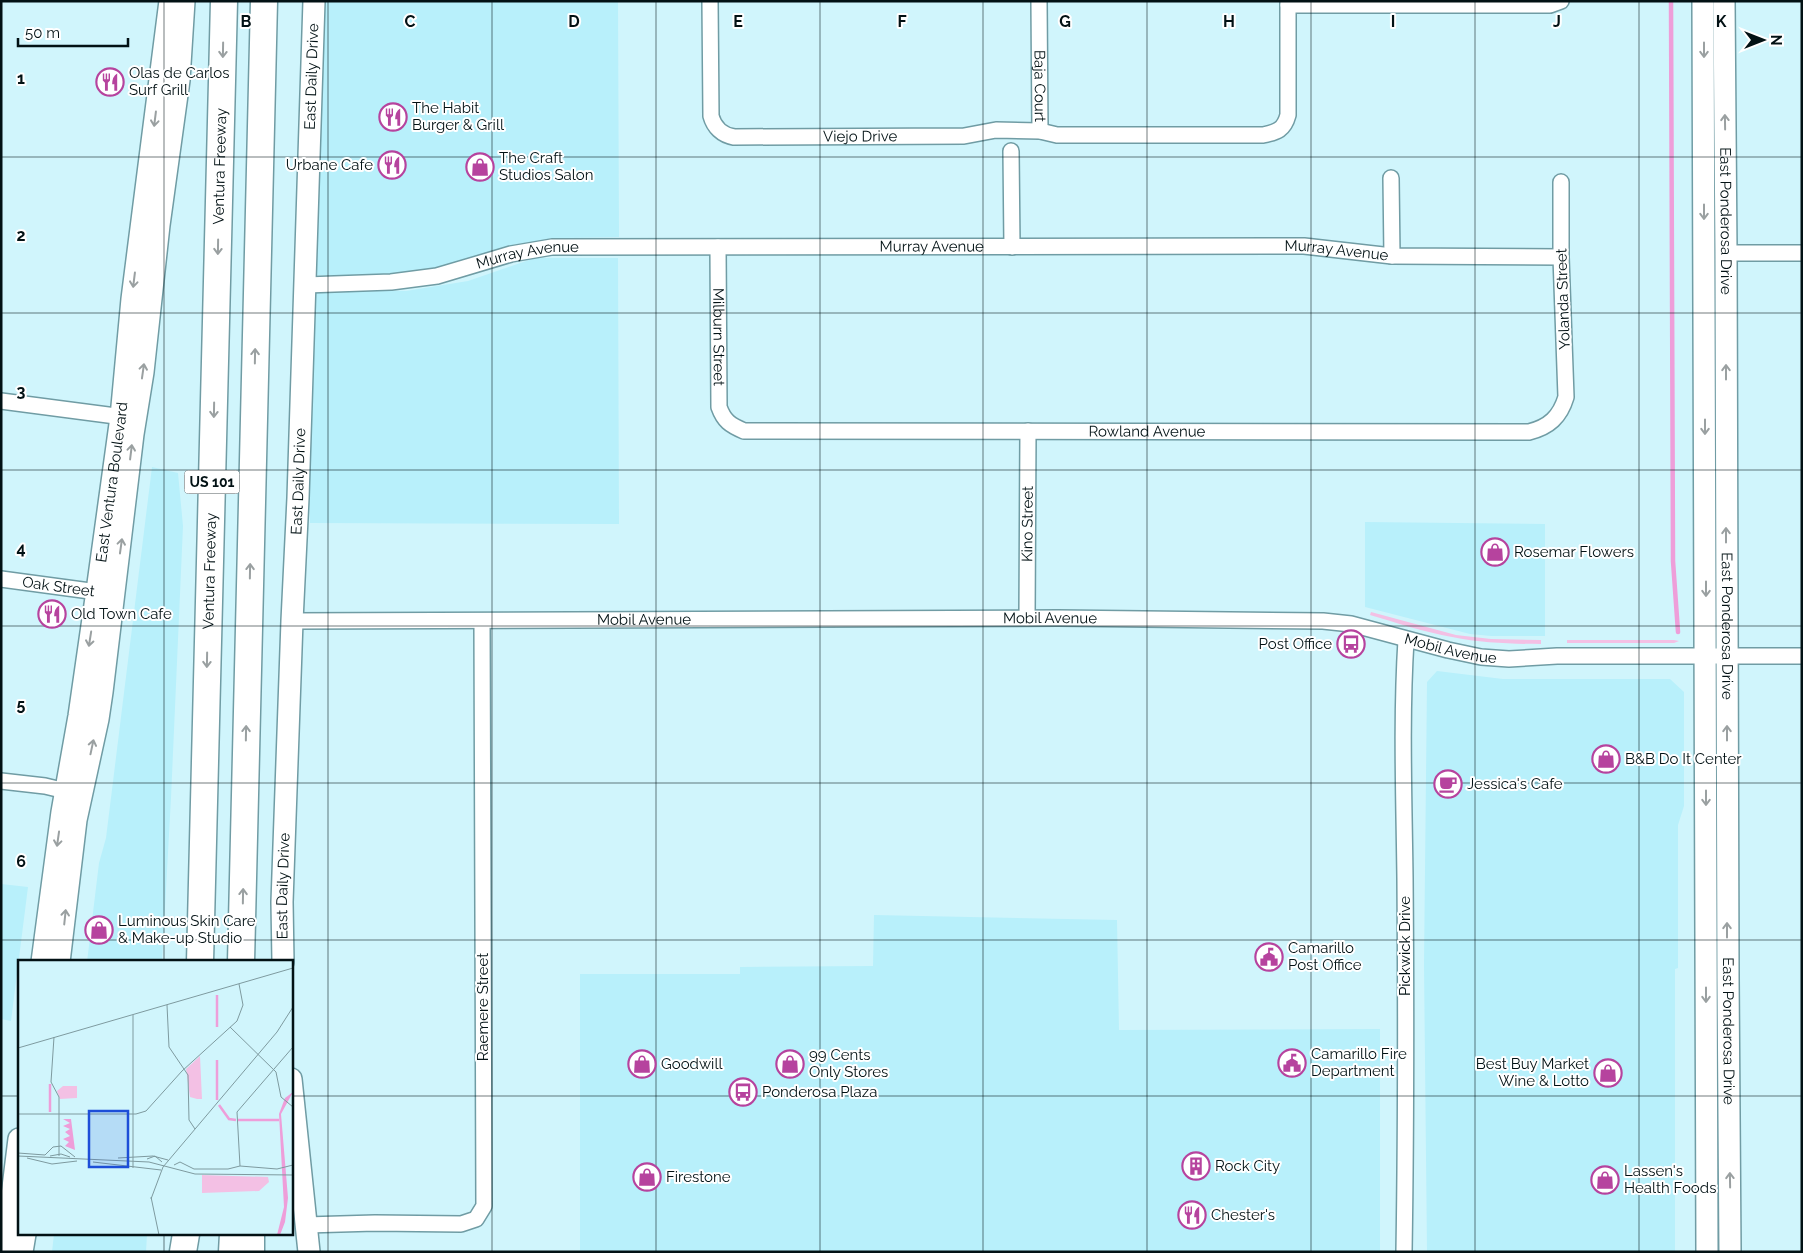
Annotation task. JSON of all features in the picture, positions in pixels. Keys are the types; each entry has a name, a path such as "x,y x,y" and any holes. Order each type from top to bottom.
{"highway":[{"name":"Ventura Freeway","path":"200,960 224,1"},
{"name":"US 101","path":"241,960 264,1"},
{"path":"183,1252 186,1236"},
{"path":"192,1252 193,1236"},
{"path":"232,1252 233,1236"},
{"path":"251,1236 251,1252"}],"main road":[{"name":"East Ventura Boulevard","path":"42,960 74,793 79,716 106,593 128,418 132,299 170,1"},
{"name":"East Ventura Boulevard","path":"128,418 143,372 159,225 179,80 184,1"},
{"name":"East Daily Drive","path":"283,960 282,902 306,285 314,1"},
{"name":"East Ponderosa Drive","path":"1703,1 1730,1252"},
{"name":"East Ponderosa Drive","path":"1707,1252 1716,656 1726,253 1724,1"},
{"name":"East Ventura Boulevard","path":"59,960 76,820 74,793"},
{"path":"292,1089 309,1252"},
{"path":"5,1252 18,1147"},
{"path":"22,1252 24,1236"}],"street":[{"name":"Viejo Drive","path":"710,1 710,111 712,119 720,131 734,137 964,136 988,130 1000,130"},
{"name":"Baja Court","path":"1000,130 1040,131 1040,1"},
{"path":"1040,131 1057,135 1262,135 1279,130 1286,124 1288,115 1288,3 1540,5 1557,4 1561,1"},
{"path":"1011,151 1012,247"},
{"path":"1390,178 1392,256"},
{"name":"Yolanda Street","path":"1558,415 1566,397 1561,257 1561,182"},
{"name":"Murray Avenue","path":"306,285 391,282 437,276 511,254 552,247 1304,246 1392,256 1561,257"},
{"name":"Milburn Street","path":"718,247 718,407 723,417 730,424"},
{"path":"1726,253 1802,253"},
{"path":"1,401 128,418"},
{"name":"Rowland Avenue","path":"730,424 750,431 1528,432 1541,429 1553,422 1558,415"},
{"name":"Kino Street","path":"1027,618 1028,431"},
{"name":"Oak Street","path":"1,579 106,593"},
{"name":"Mobil Avenue","path":"292,621 1027,618 1323,621 1351,624 1406,640 1481,657 1509,659 1557,656 1802,656"},
{"name":"Raemere Street","path":"306,1225 375,1223 464,1224 478,1217 484,1206 482,621"},
{"name":"Pickwick Drive","path":"1404,1252 1406,1108 1402,706 1406,640"},
{"path":"1,781 45,786 74,793"}],"shaded area":[{"path":"325,1 618,1 619,237 567,238 516,244 431,270 364,276 313,275"},
{"path":"535,258 618,258 619,524 310,523 306,413 312,289 406,291 468,281"},
{"path":"152,467 178,473 183,526 162,960 87,960 99,863 106,838"},
{"path":"1365,522 1545,524 1545,636 1470,634 1365,607"},
{"path":"1371,612 1456,635 1491,639 1541,640 1541,644 1496,643 1452,637 1370,615"},
{"path":"1567,640 1679,641 1674,643 1567,643"},
{"path":"1437,671 1503,679 1670,679 1684,692 1684,806 1678,825 1678,968 1675,969 1675,1252 1427,1252 1424,965 1427,682"},
{"path":"1,884 28,887 11,1021 1,1019"},
{"path":"874,915 1117,920 1119,1030 1380,1029 1380,1252 580,1252 580,974 740,974 740,967 873,966"},
{"path":"54,1236 147,1236 146,1252 52,1252"}],"waterway":[{"path":"1671,1 1673,561 1678,632"}],"place":[{"name":"Olas de Carlos Surf Grill","path":"110,82"},
{"name":"The Habit Burger & Grill","path":"393,117"},
{"name":"Urbane Cafe","path":"392,165"},
{"name":"The Craft Studios Salon","path":"480,167"},
{"name":"Rosemar Flowers","path":"1495,552"},
{"name":"Old Town Cafe","path":"52,614"},
{"name":"Post Office","path":"1351,644"},
{"name":"B&B Do It Center","path":"1606,759"},
{"name":"Jessica's Cafe","path":"1448,784"},
{"name":"Luminous Skin Care & Make-up Studio","path":"99,930"},
{"name":"Camarillo Post Office","path":"1269,957"},
{"name":"Camarillo Fire Department","path":"1292,1063"},
{"name":"Goodwill","path":"642,1064"},
{"name":"99 Cents Only Stores","path":"790,1064"},
{"name":"Best Buy Market Wine & Lotto","path":"1608,1073"},
{"name":"Ponderosa Plaza","path":"743,1092"},
{"name":"Rock City","path":"1196,1166"},
{"name":"Firestone","path":"647,1177"},
{"name":"Lassen's Health Foods","path":"1605,1180"},
{"name":"Chester's","path":"1192,1215"}]}
